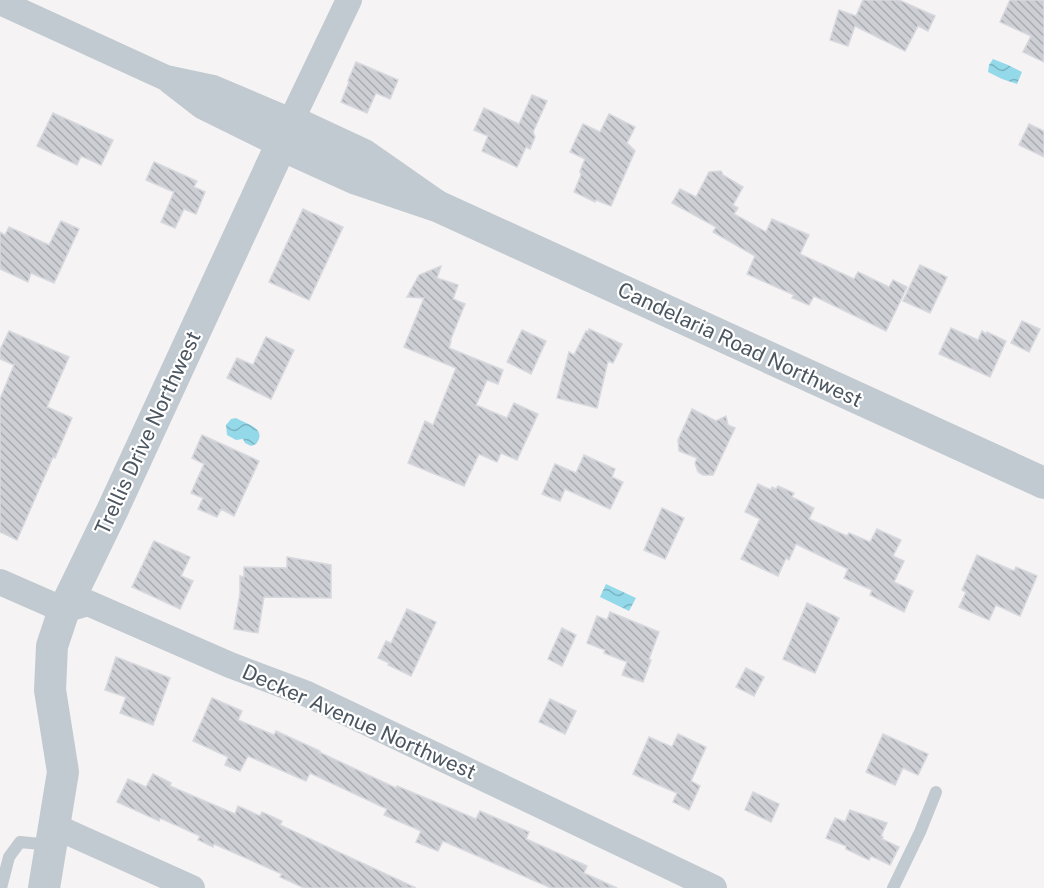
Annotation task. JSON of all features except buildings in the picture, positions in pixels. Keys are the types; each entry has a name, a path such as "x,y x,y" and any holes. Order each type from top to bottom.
{"street":[{"name":"Trellis Drive Northwest","path":"44,888 63,772 50,690 52,646 64,610 349,0"},
{"name":"Candelaria Road Northwest","path":"0,2 166,78 202,106 286,133 354,178 436,206 1044,483"},
{"path":"0,582 64,610"},
{"name":"Decker Avenue Northwest","path":"64,610 88,603 306,694 714,888"},
{"path":"52,835 192,888"}],"lane":[{"path":"892,888 920,832 936,792"},
{"path":"1,888 9,856 20,842 52,835"}],"water":[{"path":"993,59 1022,72 1017,84 988,72"},
{"path":"236,418 258,431 259,439 256,444 251,446 243,439 236,440 227,435 226,425 231,419"},
{"path":"606,584 636,598 629,611 600,597"}]}
